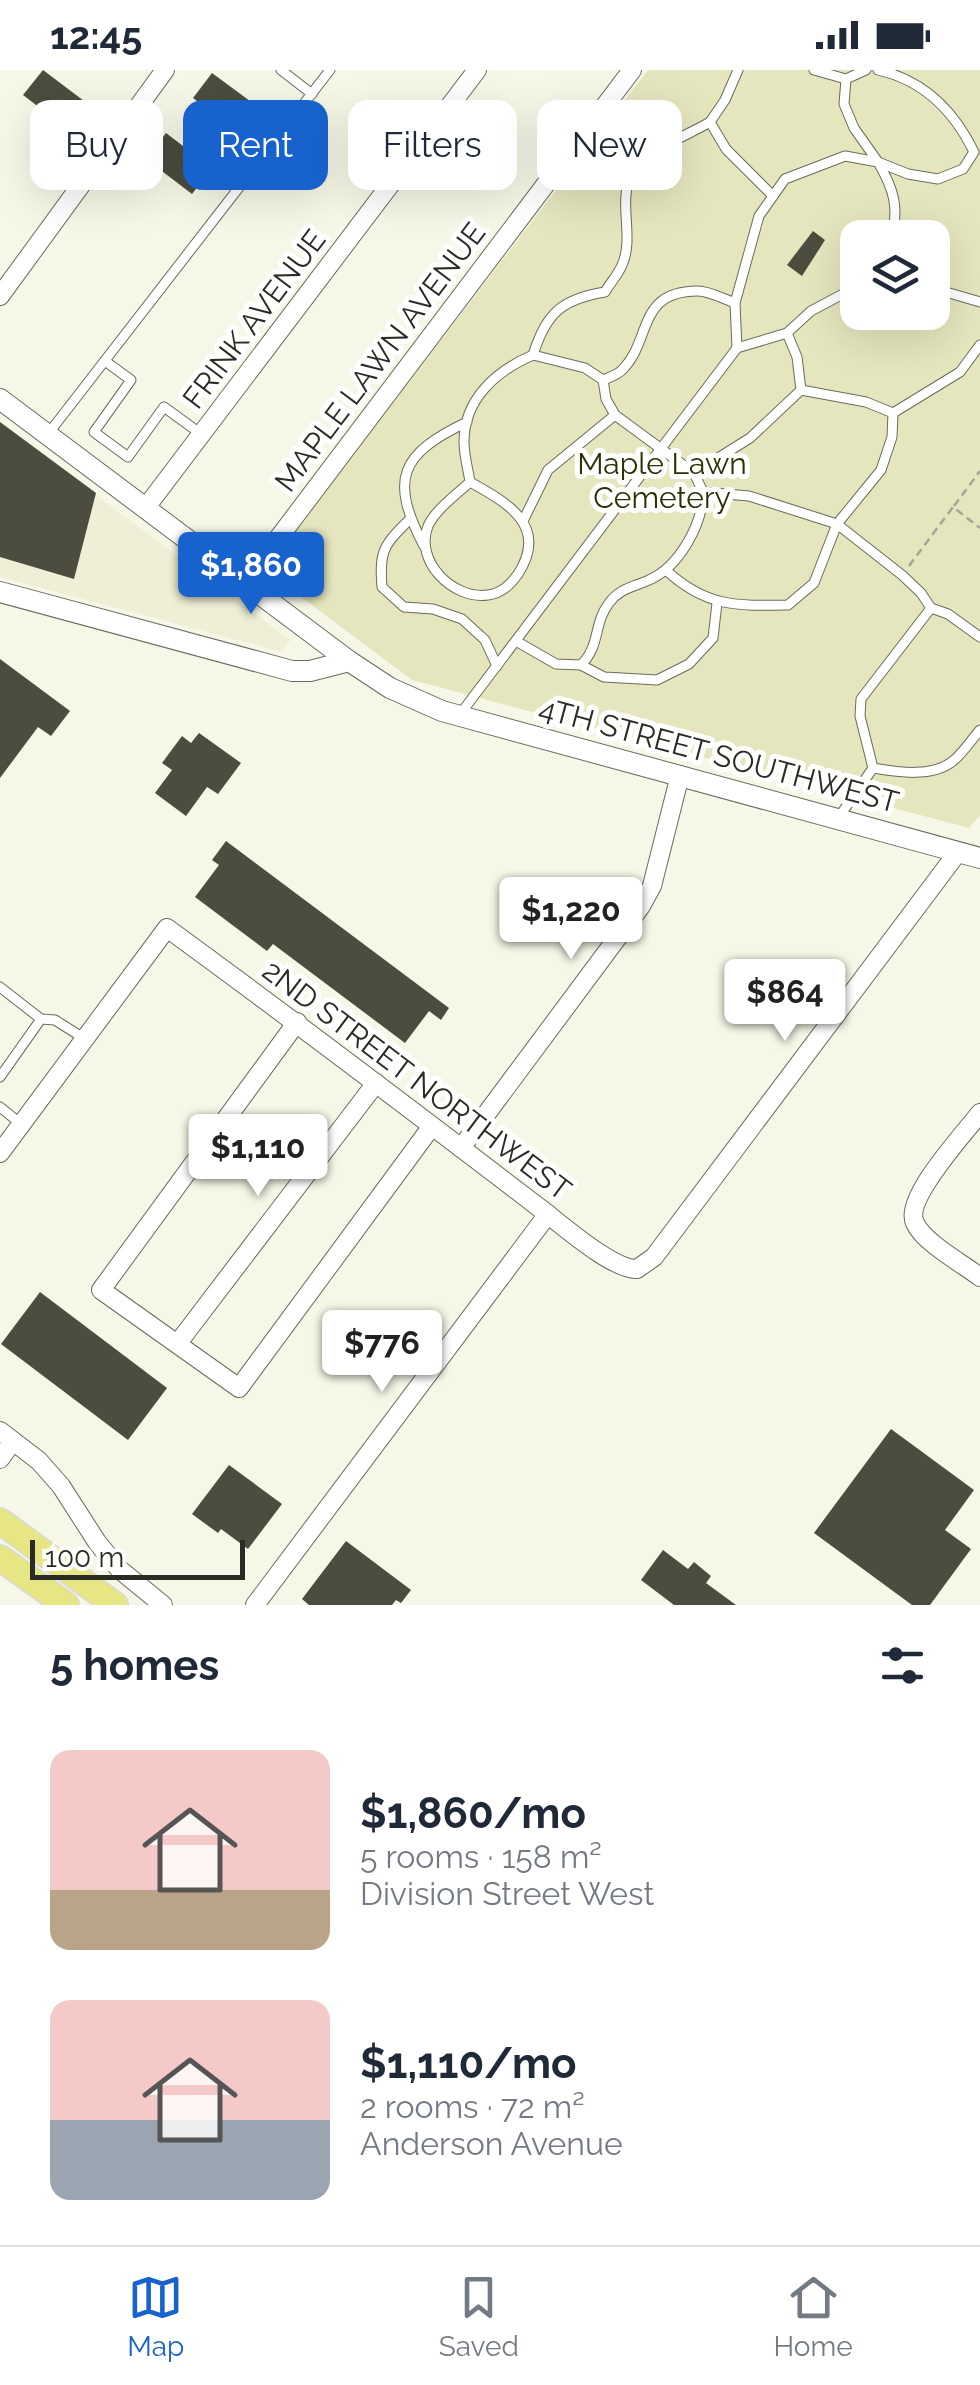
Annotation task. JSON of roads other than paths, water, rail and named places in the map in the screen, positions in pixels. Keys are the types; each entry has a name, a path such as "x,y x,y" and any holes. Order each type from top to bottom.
{"main road":[{"path":"0,1521 115,1605"},
{"path":"0,1558 66,1605"}],"street":[{"path":"0,296 164,70"},
{"name":"MAPLE LAWN AVENUE","path":"246,581 632,70"},
{"name":"FRINK AVENUE","path":"147,506 472,72"},
{"name":"4TH STREET SOUTHWEST","path":"0,399 348,661 390,688 451,713 980,858"},
{"path":"0,592 292,671 310,672 348,661"},
{"path":"461,1148 641,906 652,886 680,775"},
{"name":"2ND STREET NORTHWEST","path":"84,1039 167,928 548,1214 619,1265 637,1269 654,1257 958,852"},
{"path":"296,1022 101,1290 239,1388 432,1126"},
{"path":"0,1152 84,1039"},
{"path":"178,1343 376,1083"},
{"path":"980,1114 920,1193 912,1212 915,1225 925,1236 980,1277"},
{"path":"255,1605 548,1214"},
{"path":"0,1459 7,1436 39,1461 119,1569 162,1605"}],"lane":[{"path":"280,70 312,94"},
{"path":"48,434 330,70"},
{"path":"533,354 540,331 558,309 580,296 605,292 623,264 632,171 659,149 710,122 738,70"},
{"path":"814,70 846,79 866,70"},
{"path":"737,348 735,302 759,216 784,179 845,156 938,179 963,169 977,152 962,127 934,95 878,70"},
{"path":"846,79 844,104 854,128 895,191 896,220"},
{"path":"710,122 726,149 772,196"},
{"path":"603,380 622,372 637,349 646,318 665,299 699,291 735,302"},
{"path":"950,293 980,302"},
{"path":"451,713 497,666 737,348 787,333 811,311 840,296"},
{"path":"787,333 797,357 800,390"},
{"path":"893,412 960,372 980,346"},
{"path":"470,482 464,442 470,407 487,384 510,364 533,354 585,368 603,380 614,415 694,473 704,492 704,510 667,571 625,588 608,604 594,652 581,665"},
{"path":"105,361 131,380 94,432 128,457 164,407 201,434"},
{"path":"800,390 866,402 893,412"},
{"path":"694,473 750,438 800,390"},
{"path":"667,571 686,588 717,603 788,605 814,583 837,524 880,470 892,437 893,412"},
{"path":"524,519 548,470 614,415"},
{"path":"467,422 433,438 410,464 402,492 435,572 455,589 486,596 506,589 530,547 524,519 501,499 470,482"},
{"path":"424,546 429,524 470,482"},
{"path":"704,492 749,496 837,524 902,575 931,608 948,614 980,637"},
{"path":"410,519 390,539 380,560 382,587 404,607 433,609 462,619 486,640 497,666"},
{"path":"516,640 556,664 581,665 604,678 657,680 689,664 713,638 717,603"},
{"path":"838,819 873,768 860,716 861,699 931,608"},
{"path":"873,768 900,772 930,770 952,763 980,730"},
{"path":"0,987 41,1020 55,1020 84,1039"},
{"path":"0,1077 41,1020"},
{"path":"0,1107 22,1124"}],"park label":[{"name":"Maple Lawn Cemetery","path":"662,480"}]}
